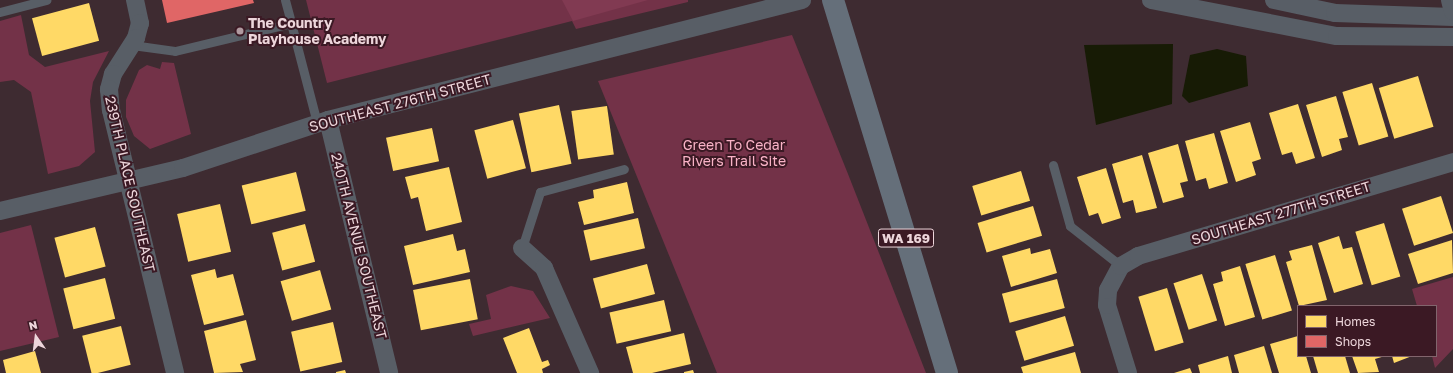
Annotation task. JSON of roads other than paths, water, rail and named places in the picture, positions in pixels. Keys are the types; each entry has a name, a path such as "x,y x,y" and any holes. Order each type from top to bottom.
{"main road":[{"name":"WA 169","path":"833,0 947,373"}],"street":[{"name":"239TH PLACE SOUTHEAST","path":"135,0 140,23 132,45 113,74 109,89 128,181 175,373"},
{"name":"SOUTHEAST 276TH STREET","path":"0,211 183,168 323,122 802,0"},
{"path":"1151,0 1337,36 1453,36"},
{"path":"1274,0 1335,13 1453,17"},
{"path":"1450,0 1453,12"},
{"name":"240TH AVENUE SOUTHEAST","path":"323,122 389,373"},
{"name":"SOUTHEAST 277TH STREET","path":"1118,270 1138,256 1453,162"},
{"path":"522,248 544,268 590,373"},
{"path":"1118,270 1108,290 1107,305 1128,373"}],"lane":[{"path":"0,12 46,0"},
{"path":"285,0 323,122"},
{"path":"132,45 175,51 291,23"},
{"path":"1053,164 1070,226 1118,270"},
{"path":"522,248 540,192 624,169"}],"place":[{"name":"The Country Playhouse Academy","path":"240,31"}],"park label":[{"name":"Green To Cedar Rivers Trail Site","path":"734,154"}]}
